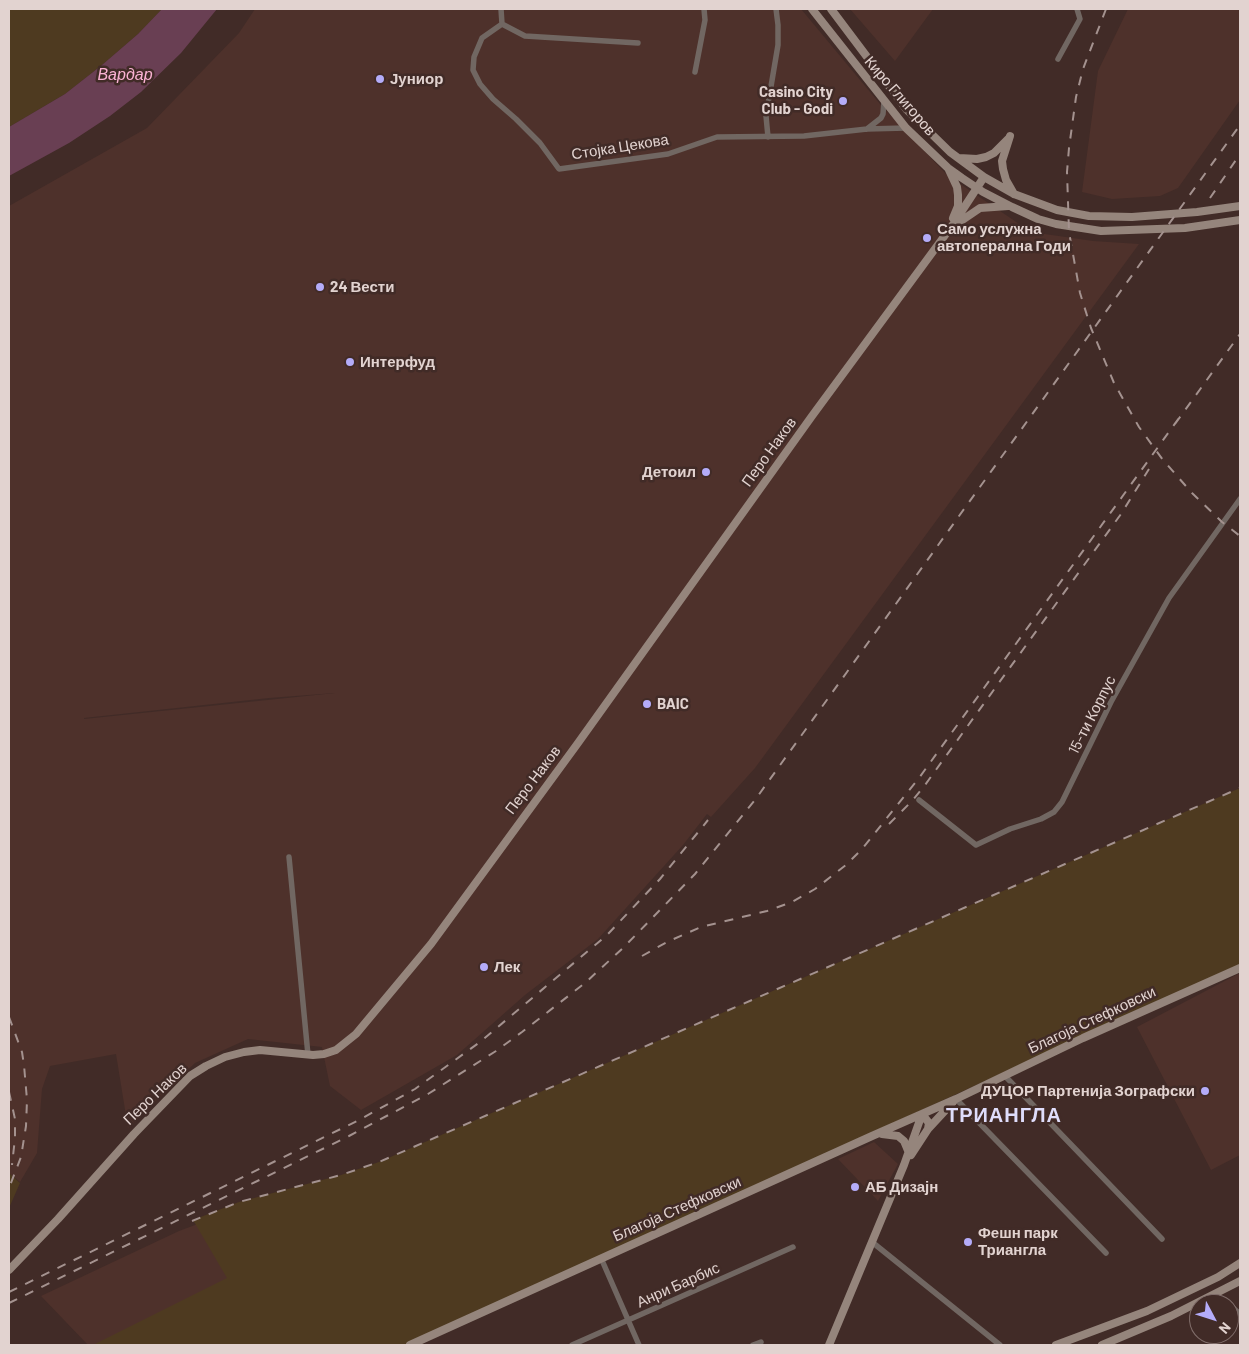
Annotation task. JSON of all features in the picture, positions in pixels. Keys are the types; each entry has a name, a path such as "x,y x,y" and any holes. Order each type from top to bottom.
{"street":[{"path":"501,9 502,24 525,36 638,43"},
{"path":"695,72 705,20 704,9"},
{"path":"768,137 766,116 778,46 776,9"},
{"name":"Киро Глигоров","path":"812,9 906,128 948,168 977,188 1012,207 1038,219 1056,224 1100,231 1185,228 1240,220"},
{"name":"Киро Глигоров","path":"831,9 907,110 950,152 984,177 1014,194 1057,210 1089,216 1132,217 1197,212 1240,206"},
{"path":"1058,59 1080,19 1077,9"},
{"name":"Стојка Цекова","path":"502,24 482,38 474,57 473,70 480,84 493,99 516,119 560,168 668,154 717,137 804,136 867,129 906,128"},
{"path":"867,129 881,118 884,101"},
{"path":"957,157 977,159 986,157 994,153 1010,136 1002,161 1006,180 1014,194"},
{"path":"948,168 958,187 958,206 948,231"},
{"name":"Перо Наков","path":"9,1270 58,1220 134,1134 190,1076 225,1056 244,1052 260,1050 308,1055 324,1054 336,1050 356,1034 416,964 578,743 812,416 948,231 984,177"},
{"path":"948,231 980,208 1012,207"},
{"name":"15-ти Корпус","path":"919,800 976,845 1054,812 1062,802 1111,702 1169,598 1240,498"},
{"path":"289,857 308,1055"},
{"name":"Благоја Стефковски","path":"410,1345 956,1099 1083,1038 1240,968"},
{"path":"1005,1076 1162,1239"},
{"path":"904,1166 928,1129 956,1099 1106,1253"},
{"path":"922,1114 929,1123 928,1129"},
{"path":"830,1345 904,1166 922,1114"},
{"path":"877,1134 898,1136 904,1140 909,1152"},
{"path":"872,1242 1000,1345"},
{"name":"Анри Барбис","path":"572,1345 793,1247"},
{"path":"601,1258 639,1345"},
{"path":"1054,1345 1147,1311 1218,1277 1240,1263"},
{"path":"1102,1345 1171,1316 1240,1281"},
{"path":"753,1345 761,1342"}],"shaded area":[{"path":"9,9 162,9 138,34 65,94 9,127"},
{"path":"255,9 801,9 880,104 947,175 1031,232 1093,241 1139,244 755,768 711,817 707,814 683,845 598,939 525,995 457,1055 361,1110 330,1086 322,1047 248,1039 195,1063 128,1128 116,1054 50,1066 42,1089 37,1153 20,1182 9,1173 9,206 147,128 239,33","holes":["335,693 84,719 269,698"]},
{"path":"850,9 933,9 895,61"},
{"path":"1128,9 1240,9 1240,100 1178,188 1160,196 1112,199 1082,192 1098,71"},
{"path":"1240,788 1240,964 409,1345 93,1345 227,1278 193,1220 239,1202 341,1175 379,1162"},
{"name":"ДУЦОР Партенија Зографски","path":"1240,973 1240,1155 1211,1170 1137,1027"},
{"path":"874,1142 898,1164 878,1201 838,1159"},
{"path":"9,1173 20,1183 9,1208"},
{"path":"254,1203 380,1345 88,1345 41,1296 179,1231"}],"water":[{"name":"Вардар","path":"162,9 217,9 181,53 141,92 110,116 69,143 9,176 9,127 65,94 138,34"}],"railway":[{"path":"1106,9 1083,69 1076,97 1069,148 1067,172 1069,232 1080,293 1091,328 1114,383 1139,427 1163,460 1192,493 1222,522 1240,536"},
{"path":"9,1303 349,1136 428,1094 496,1051 522,1032 585,983 624,947 695,874 755,800 1240,125"},
{"path":"1210,198 1240,154"},
{"path":"1175,424 1240,334"},
{"path":"642,956 667,942 701,927 767,911 792,902 815,889 846,865 862,849 919,778 1179,418"},
{"path":"889,824 925,785 1121,514 1149,469"},
{"path":"192,1221 239,1202 341,1175 379,1162 1240,788"},
{"path":"9,1292 359,1120 415,1089 480,1042 607,935 660,879 708,820"},
{"path":"9,1017 22,1052 27,1100 26,1126 21,1157 9,1188"},
{"path":"9,1092 15,1119 12,1165"}],"place":[{"name":"Јуниор","path":"380,79"},
{"name":"Casino City Club - Godi","path":"843,101"},
{"name":"Само услужна автоперална Годи","path":"927,238"},
{"name":"24 Вести","path":"320,287"},
{"name":"Интерфуд","path":"350,362"},
{"name":"Детоил","path":"706,472"},
{"name":"BAIC","path":"647,704"},
{"name":"Лек","path":"484,967"},
{"name":"ДУЦОР Партенија Зографски","path":"1205,1091"},
{"name":"АБ Дизајн","path":"855,1187"},
{"name":"Фешн парк Триангла","path":"968,1242"}],"district":[{"name":"ТРИАНГЛА","path":"1004,1115"}]}
